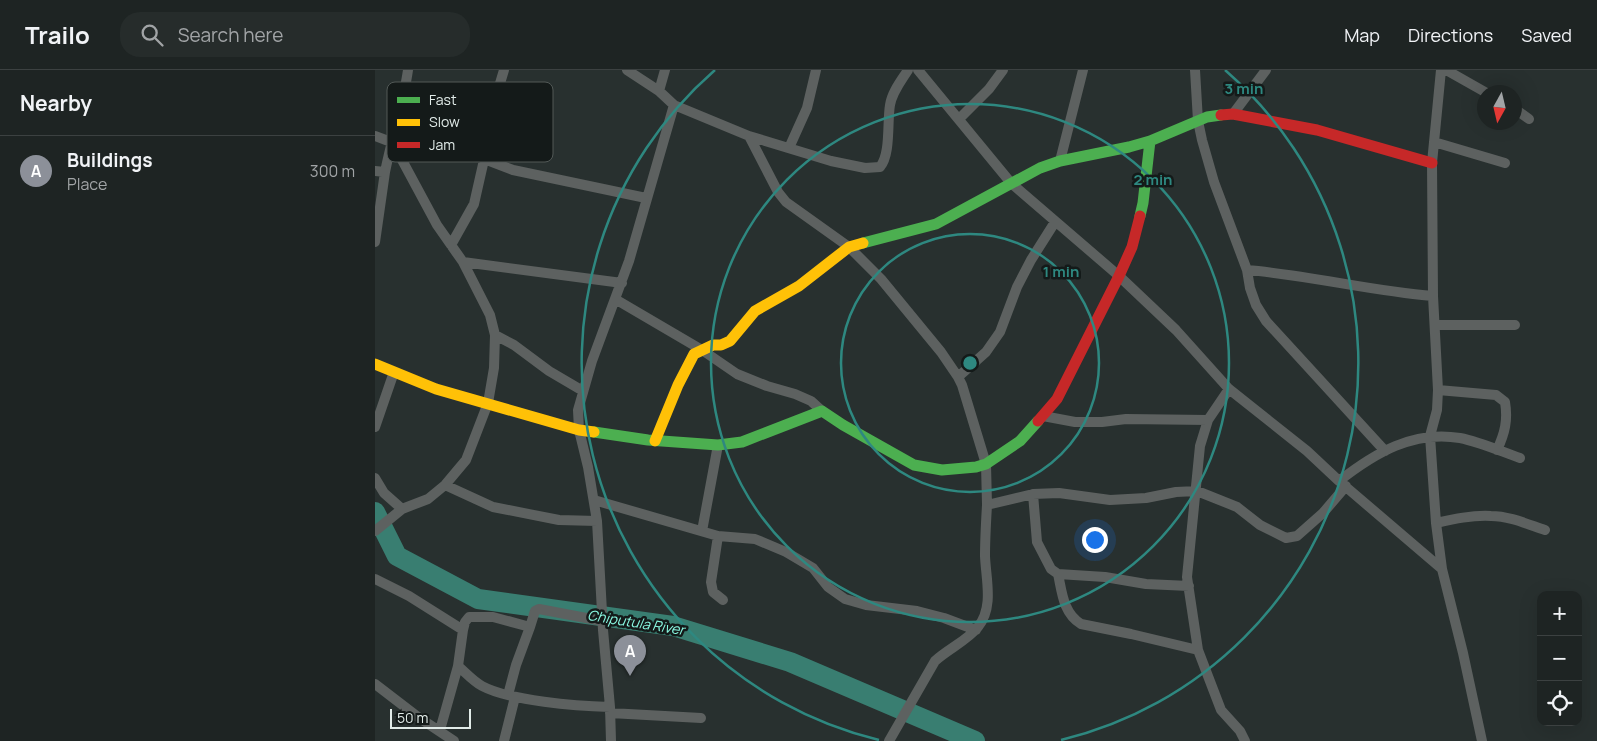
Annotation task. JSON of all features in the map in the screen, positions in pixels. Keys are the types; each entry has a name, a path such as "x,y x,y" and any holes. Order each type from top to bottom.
{"street":[{"path":"499,82 503,70"},
{"path":"627,70 659,91 673,105 749,136 831,161 865,168 880,167 885,157 890,106 893,95 908,70"},
{"path":"659,91 665,70"},
{"path":"789,148 807,108 817,70"},
{"path":"918,70 1011,183 1119,276 1176,330 1229,388 1275,424 1442,569"},
{"path":"959,119 989,89 1003,70"},
{"path":"1060,161 1083,70"},
{"path":"1195,70 1201,140 1214,182 1247,270 1255,305 1266,321 1385,451"},
{"path":"1233,114 1266,70"},
{"path":"1441,70 1432,163 1433,296 1438,390 1437,410 1430,436 1436,523 1442,569 1482,741"},
{"path":"1446,70 1477,87"},
{"path":"611,741 597,520 588,467 579,430 578,410 592,361 622,283 673,105"},
{"path":"655,441 693,354 730,341 755,311 799,286 849,247 936,224 1040,168 1060,161 1129,147 1150,141 1216,115 1233,114 1317,130 1432,163"},
{"path":"1522,114 1529,119"},
{"path":"375,136 387,140"},
{"path":"749,136 778,192 786,202 849,247 881,279 941,352 962,385 986,464 985,558 988,587 986,617 976,630 945,651 935,661 889,741"},
{"path":"615,299 702,350 737,374 811,401 843,425 914,465 942,470 986,464 1020,441 1057,399 1132,247 1146,183 1150,141"},
{"path":"1433,142 1505,163"},
{"path":"375,242 380,171 387,153"},
{"path":"375,531 403,509 428,499 445,485 466,460 488,403 494,368 495,335 490,315 463,262 437,225 402,162"},
{"path":"451,245 474,204 484,162"},
{"path":"493,162 533,175 646,198"},
{"path":"958,377 986,352 1000,332 1017,287 1031,260 1055,222"},
{"path":"463,262 622,283"},
{"path":"1247,270 1433,296"},
{"path":"1435,325 1515,325"},
{"path":"495,335 514,345 549,371 583,391"},
{"path":"375,364 436,389 579,430 655,441 718,445 743,442 822,411"},
{"path":"375,427 394,372"},
{"path":"1229,388 1208,420 1200,446 1187,577 1198,650 1221,710 1240,731 1245,741"},
{"path":"1438,390 1497,395 1505,402 1507,421 1497,450"},
{"path":"1043,416 1075,422 1102,422 1126,419 1208,420"},
{"path":"987,505 1033,494 1059,493 1110,500 1146,498 1176,492 1197,491 1237,507 1260,525 1286,538 1297,536 1323,512 1343,484 1385,451 1406,442 1430,436 1460,438 1520,458"},
{"path":"702,531 718,445"},
{"path":"375,478 384,493 403,509"},
{"path":"445,485 493,507 559,520 597,520"},
{"path":"1033,494 1037,542 1047,563 1058,574 1105,577 1146,584 1189,586"},
{"path":"594,500 718,536 755,539 786,552 813,568 828,587 845,599 866,605 917,611 945,618 976,630"},
{"path":"1436,523 1463,517 1492,516 1516,520 1545,530"},
{"path":"718,536 711,582 713,592 723,600"},
{"path":"1058,574 1065,606 1074,620 1081,624 1198,650"},
{"path":"375,579 409,596 463,630"},
{"path":"504,741 516,664 535,611 602,617"},
{"path":"440,730 458,666 465,622 469,617 493,617 530,627"},
{"path":"458,666 481,686 512,696 610,710 701,718"},
{"path":"375,684 454,741"}],"waterway":[{"name":"Chiputula River","path":"375,512 397,556 478,599 673,626 790,662 975,741"}],"traffic: fast":[{"path":"863,243 936,224 1040,168 1060,161 1150,141 1207,117 1221,115"},
{"path":"1140,216 1150,141"},
{"path":"594,432 648,440 718,445 742,442 822,411 914,465 942,470 976,467 986,464 1020,441 1038,421"}],"traffic: slow":[{"path":"655,441 678,385 694,354 713,345 721,345 730,341 755,311 799,286 849,247 863,243"},
{"path":"375,364 436,389 579,430 594,432"}],"traffic: jam":[{"path":"1221,115 1233,114 1317,130 1432,163"},
{"path":"1038,421 1057,399 1119,276 1132,247 1140,216"}],"place":[{"name":"Buildings","path":"630,676"}]}
